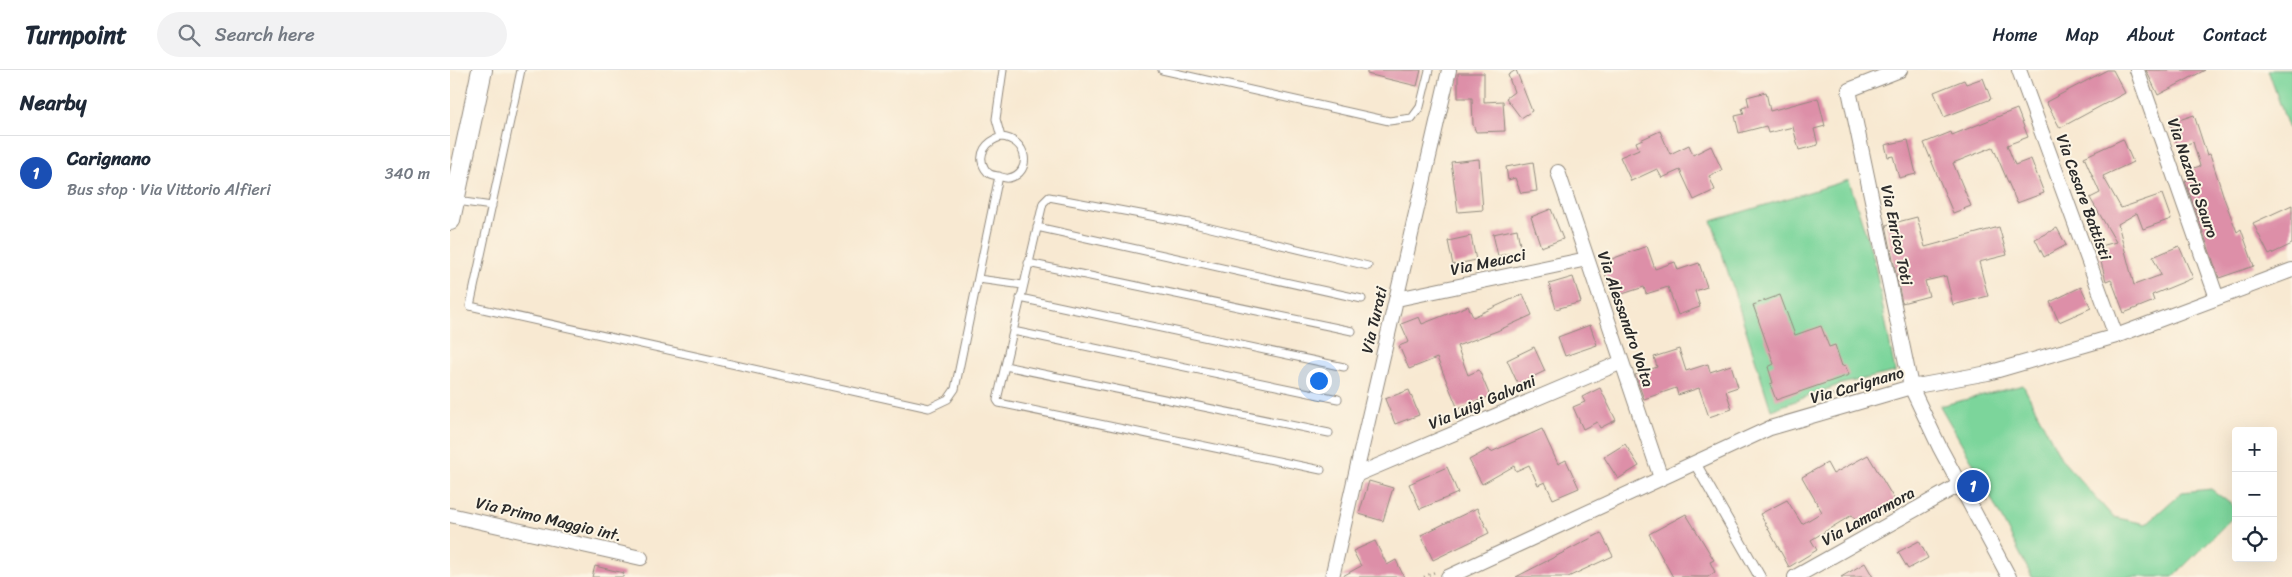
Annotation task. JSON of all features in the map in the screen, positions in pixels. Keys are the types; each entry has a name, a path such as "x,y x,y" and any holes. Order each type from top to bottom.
{"main road":[{"path":"452,210 482,70"}],"street":[{"name":"Via Turati","path":"1332,577 1449,70"},
{"name":"Via Enrico Toti","path":"1900,70 1849,90 1911,387 1959,485 2008,577"},
{"name":"Via Cesare Battisti","path":"2019,70 2116,336"},
{"name":"Via Nazario Sauro","path":"2137,70 2217,298"},
{"name":"Via Alessandro Volta","path":"1558,172 1661,478"},
{"name":"Via Meucci","path":"1397,299 1587,259"},
{"name":"Via Carignano","path":"1448,577 1770,428 1911,387 1988,373 2116,336 2292,270"},
{"name":"Via Luigi Galvani","path":"1356,475 1622,362"},
{"path":"1695,463 1760,577"},
{"name":"Via Lamarmora","path":"1795,577 1959,485"},
{"name":"Via Primo Maggio int.","path":"450,515 641,558"}],"lane":[{"path":"521,70 470,306 930,408 948,399 955,389 999,176"},
{"path":"1001,137 996,119 1003,70"},
{"path":"1162,70 1389,120 1412,118 1420,107 1429,70"},
{"path":"1001,137 1010,138 1018,142 1023,150 1025,159 1022,168 1016,175 1008,179 999,176 991,176 985,169 982,161 983,152 986,145 993,139 1001,137"},
{"path":"1321,470 999,403 997,400 1028,262 1043,204 1049,197 1194,224 1368,266"},
{"path":"452,210 492,206"},
{"path":"1037,228 1362,299"},
{"path":"1028,262 1352,331"},
{"path":"978,278 1023,285"},
{"path":"1020,298 1344,367"},
{"path":"1013,331 1338,399"},
{"path":"1005,366 1329,433"}],"green space":[{"path":"2268,70 2292,70 2292,138"},
{"path":"1849,180 1874,260 1895,372 1841,384 1771,410 1712,221"},
{"path":"2023,385 2062,460 2113,517 2146,524 2182,492 2211,489 2232,505 2232,518 2173,577 2032,577 1973,463 1940,406"}],"building":[{"path":"1367,70 1421,70 1417,86 1367,74"},
{"path":"1516,70 1532,111 1521,118 1506,98 1514,92 1508,75"},
{"path":"2107,70 2113,70 2125,93 2060,128 2046,102"},
{"path":"2146,70 2205,70 2158,95"},
{"path":"1458,73 1484,73 1484,102 1503,101 1505,131 1476,132 1473,125 1472,98 1458,98"},
{"path":"1983,78 1991,99 1944,117 1934,92 1964,80 1966,84"},
{"path":"1766,92 1770,111 1818,98 1825,126 1814,129 1818,145 1799,150 1793,127 1768,133 1766,126 1739,133 1735,116 1744,114 1742,108 1749,106 1747,97"},
{"path":"2017,109 2028,137 2007,145 2015,165 2031,159 2044,193 2017,203 1993,147 1953,163 1971,206 1953,213 1924,143 1951,132 1952,135"},
{"path":"2194,115 2207,155 2210,154 2237,232 2241,229 2254,266 2219,278 2185,181 2193,178 2191,169 2200,166 2193,142 2178,147 2170,123"},
{"path":"1660,131 1670,154 1689,145 1693,155 1711,146 1722,170 1709,176 1715,190 1694,200 1680,170 1662,178 1657,169 1631,181 1620,157 1639,149 1636,142"},
{"path":"2123,139 2133,162 2103,176 2121,208 2162,194 2171,219 2143,229 2137,213 2118,224 2134,285 2161,275 2153,257 2179,246 2193,278 2152,295 2154,301 2124,313 2111,279 2106,281 2097,247 2116,242 2090,198 2100,193 2084,157"},
{"path":"1908,140 1916,174 1899,178 1893,156 1888,157 1885,145"},
{"path":"1479,159 1483,210 1458,212 1451,162"},
{"path":"1533,162 1537,191 1521,193 1515,178 1508,180 1506,167"},
{"path":"2292,205 2292,244 2269,255 2253,223"},
{"path":"1551,209 1563,239 1541,247 1531,217"},
{"path":"1917,217 1925,247 1999,227 2007,255 1979,262 1988,296 1953,305 1946,276 1925,281 1929,296 1902,303 1886,225"},
{"path":"2057,228 2066,245 2044,257 2035,239"},
{"path":"1517,229 1521,251 1498,256 1493,234"},
{"path":"1471,236 1476,260 1453,265 1448,241"},
{"path":"1647,246 1655,269 1675,262 1678,270 1699,263 1707,287 1695,291 1700,307 1678,315 1668,287 1646,294 1644,287 1613,297 1604,270 1608,269 1606,261"},
{"path":"1573,277 1581,302 1556,309 1549,284"},
{"path":"2081,287 2091,308 2059,322 2050,302"},
{"path":"1523,294 1532,315 1457,346 1468,375 1479,370 1490,396 1458,409 1437,358 1409,369 1399,346 1409,342 1401,324 1419,317 1422,324 1468,306 1473,317"},
{"path":"1780,295 1795,335 1821,326 1829,347 1835,345 1842,366 1845,365 1849,375 1776,400 1770,384 1773,383 1768,367 1774,364 1753,305"},
{"path":"1590,325 1597,345 1565,356 1558,337"},
{"path":"1534,347 1545,371 1518,384 1507,360"},
{"path":"1679,349 1686,371 1708,364 1710,372 1731,365 1738,387 1726,391 1732,409 1709,417 1699,388 1678,395 1676,388 1644,399 1635,375 1657,367 1654,357"},
{"path":"1600,388 1616,420 1600,428 1597,422 1583,429 1573,407 1585,402 1582,397"},
{"path":"1409,390 1419,415 1395,424 1385,399"},
{"path":"1542,429 1558,464 1566,460 1579,488 1553,499 1545,482 1538,485 1529,465 1516,471 1514,466 1482,484 1469,460 1489,449 1491,452"},
{"path":"1625,444 1639,466 1618,479 1604,457"},
{"path":"1868,455 1897,504 1860,527 1852,515 1811,540 1817,550 1789,567 1760,514 1787,500 1802,524 1822,512 1802,477 1827,463 1833,474"},
{"path":"1447,467 1458,493 1420,509 1409,484"},
{"path":"1369,481 1393,488 1383,521 1359,514"},
{"path":"1477,508 1489,533 1433,560 1421,535"},
{"path":"1686,514 1714,560 1710,562 1715,572 1708,577 1673,577 1649,534"},
{"path":"1601,533 1613,556 1568,577 1516,577"},
{"path":"1375,541 1387,565 1396,560 1404,577 1341,577 1361,566 1353,551"},
{"path":"1919,541 1928,558 1908,569 1898,552"},
{"path":"1865,563 1873,577 1841,577"},
{"path":"595,566 624,573 623,577 592,577"}],"place":[{"name":"Carignano","path":"1973,486"}]}
